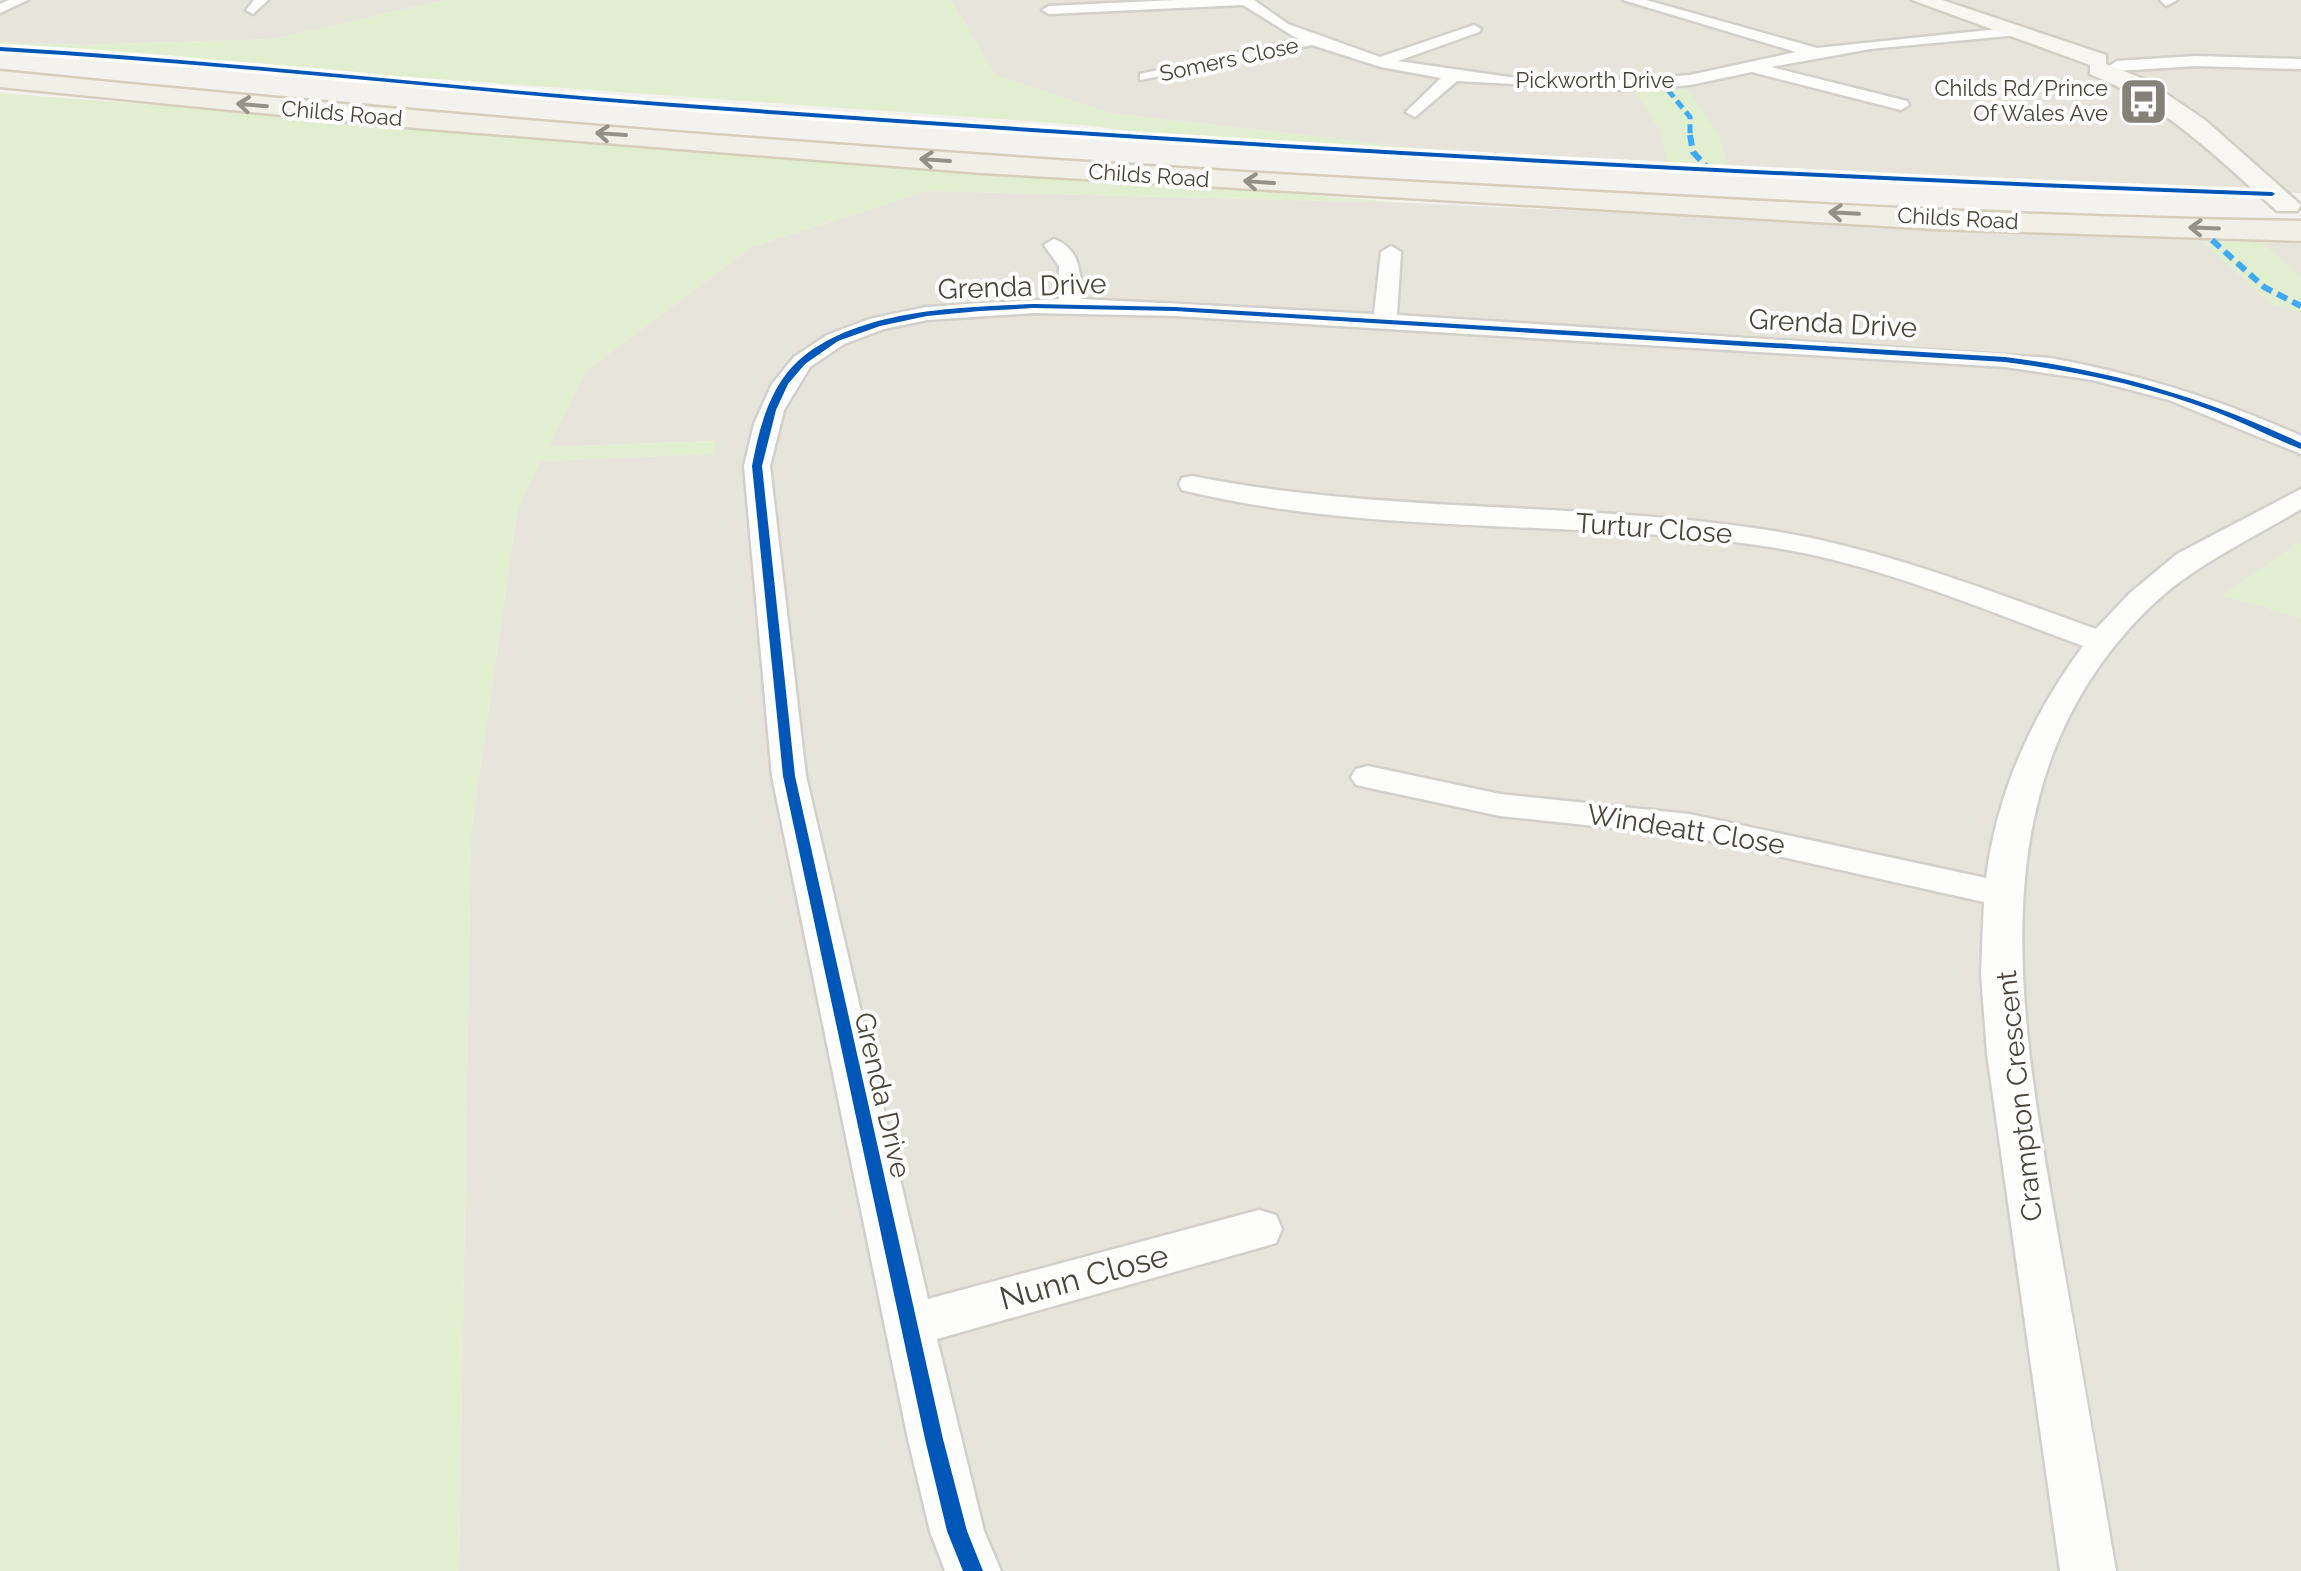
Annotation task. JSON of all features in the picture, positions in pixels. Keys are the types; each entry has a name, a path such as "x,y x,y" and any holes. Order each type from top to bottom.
{"main road":[{"name":"Childs Road","path":"0,62 1328,161 1579,177 2298,210"},
{"name":"Childs Road","path":"0,79 281,108 1208,179 1692,206 2298,210"},
{"path":"1328,161 1322,173 1340,180 1692,206"}],"street":[{"path":"0,8 22,0"},
{"path":"1630,0 1815,52"},
{"path":"1922,0 2018,31 2103,65 2138,85 2238,158 2298,210"},
{"path":"1049,10 1245,1"},
{"name":"Pickworth Drive","path":"1245,1 1272,23 1312,41 1383,62 1550,84 1646,84 1756,68 1815,52 2018,31"},
{"path":"1383,62 1474,29"},
{"name":"Somers Close","path":"1146,77 1312,41"},
{"path":"2103,65 2301,64"},
{"path":"1756,68 1900,105"},
{"path":"1415,112 1455,74"},
{"path":"1054,245 1070,266 1070,308"},
{"path":"1385,322 1391,252"},
{"name":"Grenda Drive","path":"974,1571 958,1531 909,1325 790,776 758,490 759,454 771,410 789,377 812,354 845,336 924,315 1070,308 1385,322 2042,362 2162,387 2237,414 2301,446"},
{"name":"Turtur Close","path":"1192,484 1286,502 1716,532 1804,544 1894,567 2102,642"},
{"name":"Crampton Crescent","path":"2088,1571 2020,1142 2004,1012 2002,894 2016,818 2035,754 2060,702 2102,642 2176,570 2220,539 2299,499"},
{"name":"Windeatt Close","path":"1368,778 1500,805 1690,825 2002,894"},
{"name":"Nunn Close","path":"909,1325 1259,1228"}],"shaded area":[{"path":"0,0 445,0 275,39 84,45 0,42"},
{"path":"951,0 2301,0 2301,193 1557,164 1109,113 995,75"},
{"path":"927,191 1409,203 2301,244 2301,541 2222,595 2301,618 2301,1571 459,1571 471,833 517,512 540,461 713,454 715,441 548,447 587,370 752,247"}],"green space":[{"path":"445,0 951,0 996,75 1109,113 1557,164 1174,137 1084,125 0,48 0,42 84,45 275,39"},
{"path":"1687,89 1718,133 1730,171 1669,169 1660,131 1635,92"},
{"path":"0,93 1409,203 927,191 752,247 587,370 549,447 716,441 713,454 541,461 517,512 471,833 459,1571 0,1571"},
{"path":"2202,241 2263,243 2301,277 2301,312 2271,304"},
{"path":"2301,541 2301,618 2221,595"}],"marked path":[{"path":"1668,90 1690,117 1693,152 1708,168"},
{"path":"2212,240 2264,287 2301,306"}],"cycle path":[{"path":"0,49 673,105 1272,145 1872,178 2272,194"},
{"path":"973,1571 957,1531 934,1439 789,776 757,466 771,410 784,384 802,362 836,340 878,324 927,314 1034,306 1175,309 1960,356 2050,365 2177,395 2301,446"}],"place":[{"name":"Childs Rd/Prince Of Wales Ave","path":"2143,101"}]}
